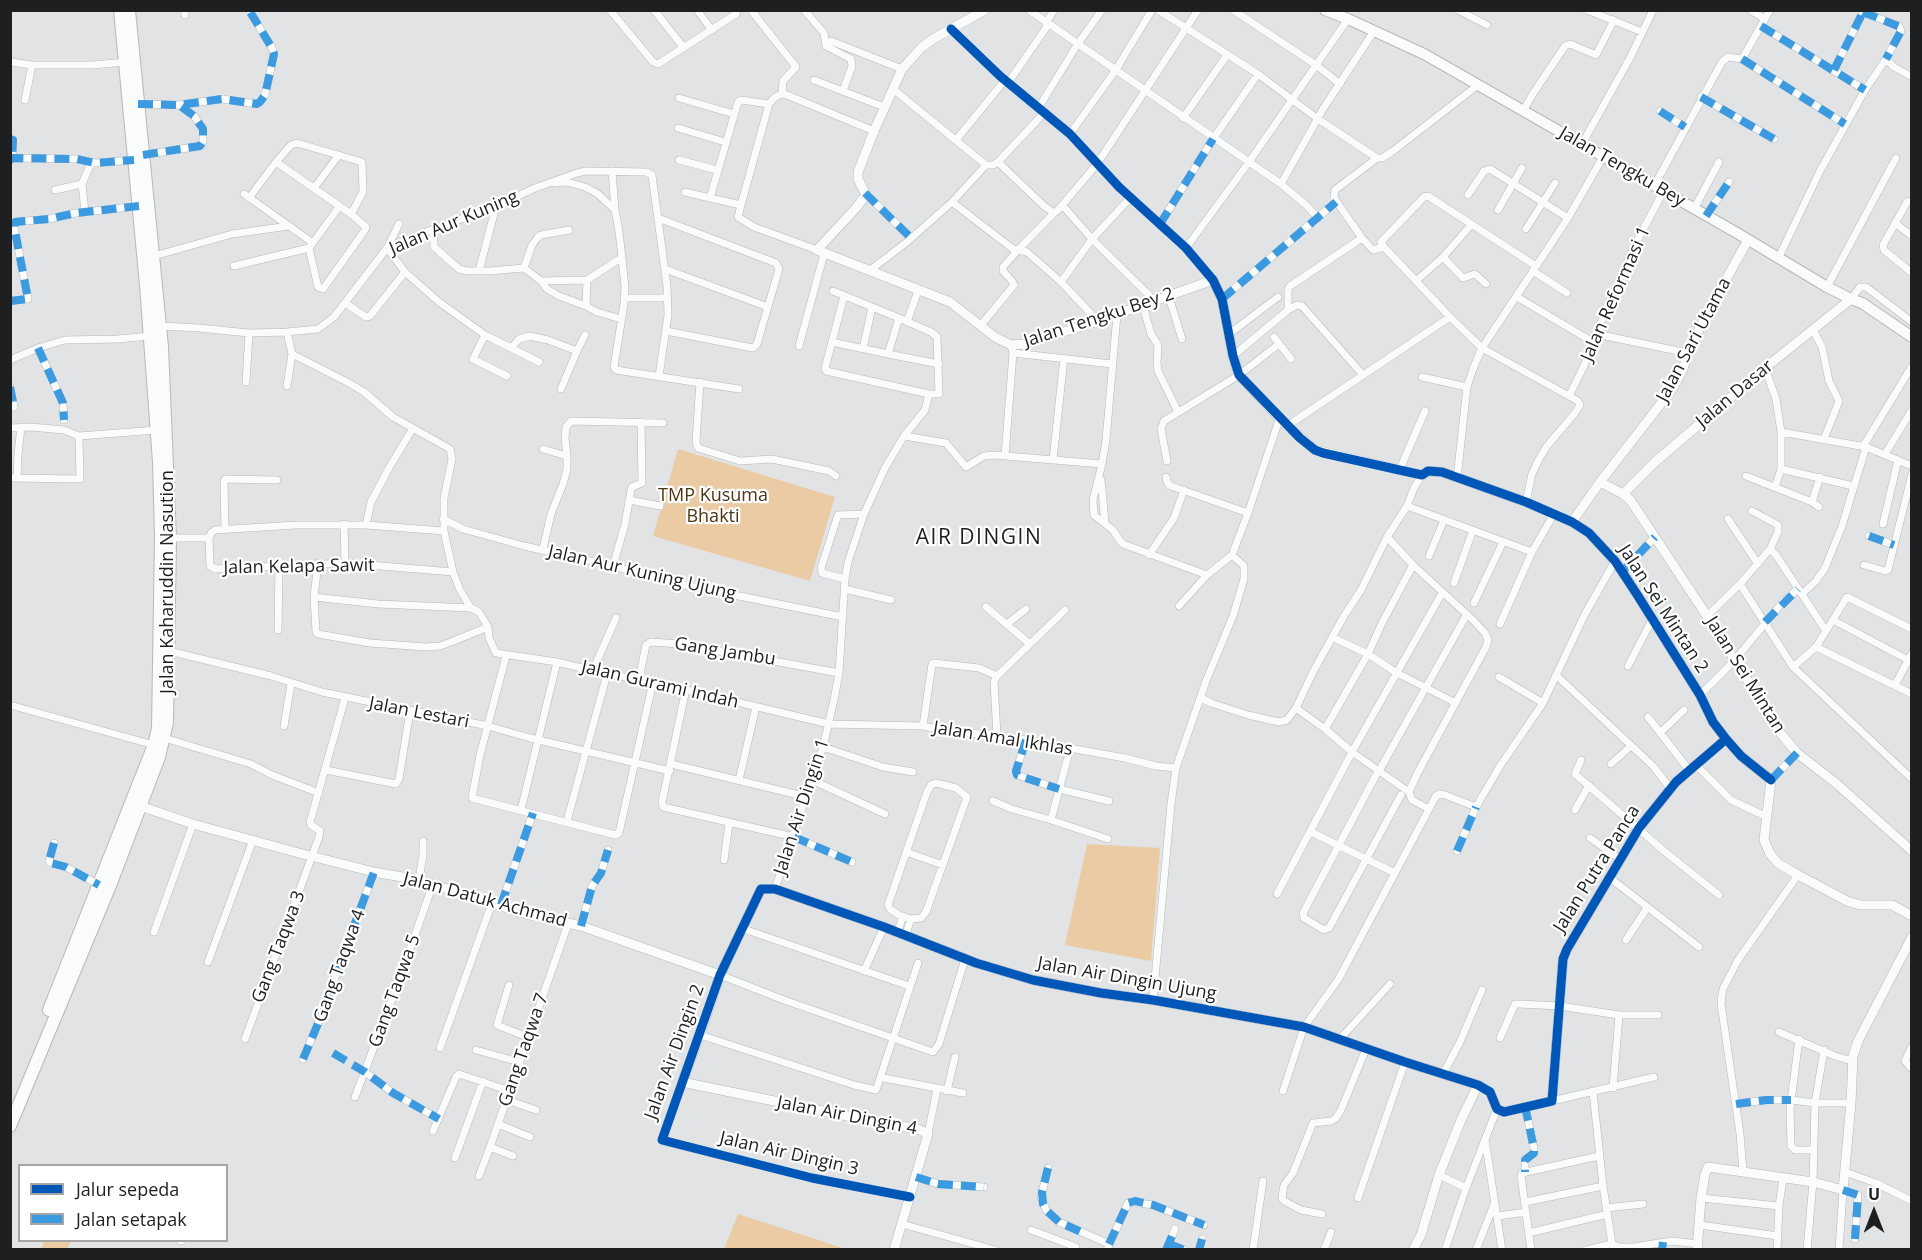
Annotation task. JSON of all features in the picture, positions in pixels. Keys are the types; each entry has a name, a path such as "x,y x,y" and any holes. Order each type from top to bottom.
{"highway":[{"name":"Jalan Kaharuddin Nasution","path":"10,1108 159,757 164,484 161,327 154,256 138,158 120,10"},
{"name":"Jalan Kaharuddin Nasution","path":"10,1126 167,723 170,651 170,538 157,430 139,207 138,104 129,10"}],"main road":[{"name":"Jalan Tengku Bey","path":"1325,10 1424,54 1827,287 1862,303 1911,337"}],"street":[{"path":"138,104 179,105 222,99 257,104 263,99 274,54 249,10"},
{"path":"610,10 656,63 661,63 736,12"},
{"path":"654,10 684,48"},
{"path":"697,10 712,30"},
{"path":"751,10 796,67 783,81 782,94"},
{"path":"804,10 824,33 826,46 851,59 852,66 843,91"},
{"path":"911,238 865,193 858,176 874,131 902,69 922,47 985,10"},
{"path":"1029,10 1182,118 1281,184 1318,218"},
{"path":"956,140 1007,81 1047,24 1054,10"},
{"path":"893,89 986,165 993,165 1042,109 1077,45 1102,10"},
{"path":"1070,134 1114,71 1152,10"},
{"path":"1158,10 1258,74 1318,119 1377,158"},
{"path":"981,325 1014,285 1003,271 1003,267 1063,206 1097,164 1198,10"},
{"path":"1233,10 1340,84"},
{"path":"1458,10 1487,25"},
{"path":"1587,10 1642,32"},
{"path":"1582,144 1653,10"},
{"path":"1750,10 1763,23 1865,90"},
{"path":"1770,10 1742,58 1845,124"},
{"path":"1778,259 1820,171 1865,90 1886,59 1900,27 1864,11 1834,70"},
{"path":"1186,248 1250,162 1348,19"},
{"path":"1523,111 1565,46 1570,44 1596,55 1614,20"},
{"path":"951,29 1007,81 1070,134 1130,198 1186,248 1213,280"},
{"path":"1281,184 1318,119 1374,31"},
{"path":"831,40 902,69"},
{"path":"1182,118 1227,55"},
{"name":"Jalan Reformasi 1","path":"1569,396 1584,366 1685,127 1724,59 1742,58"},
{"path":"1886,59 1894,67 1911,77"},
{"path":"10,63 93,65 125,62"},
{"path":"26,100 32,65"},
{"path":"1160,224 1213,139 1258,74"},
{"path":"814,80 884,107"},
{"path":"1384,247 1373,250 1362,238 1336,202 1333,194 1335,190 1377,158 1382,158 1393,151 1478,85"},
{"path":"820,252 754,228 738,216 769,105 775,97 787,94 874,131"},
{"path":"1701,97 1773,139"},
{"path":"679,98 734,114"},
{"path":"710,198 739,101 769,105"},
{"path":"10,139 14,140 11,160 77,159 91,163 138,158 200,146 203,141 203,129 195,116 179,105"},
{"path":"1660,111 1685,127"},
{"path":"678,128 725,142"},
{"path":"276,162 365,225 365,230 323,289 318,287 311,246 289,226 246,196 276,162 295,143 359,160 362,163 363,192 351,214"},
{"path":"314,188 339,155"},
{"path":"1457,478 1467,387 1482,348 1568,218 1603,157"},
{"path":"1827,287 1896,159"},
{"path":"680,160 717,170"},
{"path":"998,162 1054,213"},
{"path":"1694,209 1719,162"},
{"path":"85,212 82,184 91,163"},
{"path":"869,271 952,202 986,165"},
{"path":"1498,210 1522,168"},
{"path":"1468,195 1485,169 1490,169 1568,218"},
{"name":"Jalan Aur Kuning","path":"161,327 249,333 318,329 330,321 387,248 496,206 535,188 586,171 648,172 652,175 658,219"},
{"path":"612,171 615,210 620,231 625,298 615,369 739,390"},
{"path":"550,183 567,182 585,187 598,194 615,210"},
{"path":"1706,216 1729,182"},
{"path":"1526,229 1555,183"},
{"path":"55,190 82,184"},
{"path":"685,192 741,205"},
{"path":"799,346 820,252 856,208 865,193"},
{"path":"1526,502 1532,474 1538,461 1547,446 1579,407 1578,401 1482,348 1381,244 1382,240 1425,196 1431,197 1535,268 1567,293"},
{"path":"1061,282 1092,239 1130,198"},
{"path":"1911,201 1907,202 1884,240 1883,247 1911,273"},
{"path":"952,202 1017,251 1027,252 1061,282 1098,321"},
{"path":"1222,299 1336,202"},
{"path":"479,271 496,206"},
{"path":"1063,206 1092,239 1156,302"},
{"path":"10,301 27,300 15,222 139,207"},
{"path":"234,266 311,246 339,207"},
{"path":"659,376 666,331 667,298 658,219 777,264 768,307 757,344 752,349 666,331"},
{"path":"1895,223 1911,236"},
{"path":"399,224 387,248 405,272 439,302 485,335 538,362"},
{"path":"1416,281 1443,258 1472,225"},
{"path":"154,256 232,234 289,226"},
{"path":"433,230 433,244 436,251 459,269 479,271 524,268 541,281 547,289 559,296 621,319"},
{"path":"524,268 532,245 538,237 569,230"},
{"path":"1288,310 1287,293 1290,286 1362,238"},
{"name":"Jalan Sari Utama","path":"1572,522 1599,482 1673,388 1705,317 1748,240"},
{"name":"Jalan Tengku Bey 2","path":"820,252 950,302 1012,349 1156,302 1213,280"},
{"path":"541,281 587,280 621,258"},
{"path":"1443,258 1463,278 1475,274 1485,284"},
{"path":"665,269 768,307"},
{"path":"345,303 366,317 370,316 405,272"},
{"path":"586,306 587,280"},
{"name":"Jalan Sei Mintan 2","path":"1213,280 1222,299 1239,375 1287,426 1315,450 1422,475 1434,470 1526,502 1572,522 1589,534 1615,561 1700,696 1713,722 1741,756 1771,780"},
{"path":"1851,299 1860,287 1866,286 1911,322"},
{"path":"832,342 939,364 937,337 931,332 833,291"},
{"path":"907,322 918,291"},
{"path":"844,296 825,369 827,372 929,394"},
{"path":"1169,297 1182,339"},
{"path":"1229,334 1278,297"},
{"path":"1517,297 1593,342"},
{"path":"625,298 667,298"},
{"name":"Jalan Dasar","path":"1623,494 1655,462 1765,368 1851,299"},
{"path":"1233,356 1297,305 1302,306 1363,375"},
{"path":"1143,306 1151,334 1158,345 1158,371 1178,412"},
{"path":"863,349 872,307"},
{"path":"1117,315 1102,464 1092,509 1094,515 1113,530 1119,541 1149,555 1207,576"},
{"path":"1287,426 1450,317"},
{"path":"888,354 899,318"},
{"path":"1813,330 1821,347 1828,381 1839,401 1824,439"},
{"path":"287,332 292,354 287,386"},
{"path":"246,382 249,333"},
{"path":"1596,334 1688,353"},
{"path":"485,335 473,359 507,376"},
{"path":"561,389 585,335"},
{"path":"10,360 65,340 150,336"},
{"path":"511,348 519,339 530,336 577,351"},
{"path":"1167,461 1161,424 1239,375 1276,340 1292,359"},
{"path":"38,348 63,403 64,420"},
{"path":"1005,456 1012,349 1112,364"},
{"path":"292,354 357,387 393,417 450,449 452,459 442,519 453,572 471,608"},
{"path":"1053,460 1064,358"},
{"name":"Jalan Air Dingin 1","path":"775,889 823,747 839,673 848,562 864,514 885,468 904,436 924,410 929,394 939,394 939,364"},
{"path":"1700,696 1734,661 1782,603 1816,580 1824,568 1842,526 1866,447 1864,445 1911,366"},
{"path":"1765,368 1776,399 1781,432 1781,469 1775,487"},
{"path":"1422,377 1467,387"},
{"path":"700,382 696,442 698,448 740,461 772,459 829,471 836,476"},
{"path":"10,387 14,407"},
{"path":"1885,454 1911,410"},
{"path":"1400,469 1425,411"},
{"path":"1179,606 1207,576 1232,555 1280,417"},
{"path":"543,549 551,514 567,469 566,427 571,421 663,423"},
{"path":"613,567 631,488 642,483 641,423"},
{"path":"21,427 14,478 80,479 78,436"},
{"path":"10,428 64,430 78,436 157,430"},
{"path":"366,525 371,502 388,468 413,429"},
{"path":"1781,432 1866,447 1911,466"},
{"path":"904,436 946,443 966,467 984,456 1102,464"},
{"path":"543,449 567,456"},
{"path":"1883,525 1898,460"},
{"path":"1781,469 1853,486"},
{"path":"1100,472 1105,523"},
{"path":"1864,565 1888,570 1911,474"},
{"path":"1201,698 1248,715 1279,723 1287,720 1296,708 1313,672 1361,590 1422,475"},
{"path":"1746,476 1812,502 1819,507"},
{"path":"1166,477 1171,486 1248,513"},
{"path":"1812,502 1820,477"},
{"path":"225,529 225,479 277,480"},
{"name":"Jalan Sei Mintan","path":"1599,482 1623,494 1631,501 1782,735 1797,753 1837,784 1911,851"},
{"path":"1149,555 1174,518 1184,490"},
{"path":"629,500 660,506"},
{"path":"1407,506 1532,552"},
{"path":"1707,616 1758,564 1770,549 1778,532 1778,525 1752,511"},
{"path":"845,579 822,573 821,568 838,515 864,514"},
{"path":"1500,624 1532,552 1554,514"},
{"name":"Jalan Aur Kuning Ujung","path":"442,519 462,529 665,581 843,617"},
{"path":"1728,519 1758,564"},
{"path":"1429,556 1444,520"},
{"path":"344,524 345,562"},
{"name":"Jalan Kelapa Sawit","path":"444,531 344,524 225,529 213,531 209,538 210,566 213,568 279,567 345,562 453,572"},
{"path":"1454,583 1473,530"},
{"path":"1388,537 1413,565 1467,614 1485,633 1488,640 1486,648 1409,792"},
{"path":"1622,572 1655,537"},
{"path":"1869,537 1894,545"},
{"name":"Jalan Kelapa Sawit","path":"170,538 209,538"},
{"path":"1474,603 1503,542"},
{"path":"1770,549 1826,631"},
{"path":"1153,1000 1176,768 1233,616 1244,579 1244,566 1232,555"},
{"path":"1457,851 1476,807 1500,766 1543,703 1585,614 1615,561"},
{"path":"314,597 378,604 471,608 479,612 488,627 440,646 395,646 317,633 314,597 318,563"},
{"path":"1325,729 1368,654 1413,565"},
{"path":"278,630 279,567"},
{"path":"1740,584 1793,667 1911,779"},
{"path":"845,589 891,600"},
{"path":"1276,894 1351,754 1442,593"},
{"path":"1793,667 1816,647 1845,599 1850,597 1911,629"},
{"path":"986,607 1030,644"},
{"path":"1007,624 1026,609"},
{"path":"997,735 994,682 997,676 1065,610"},
{"path":"1401,795 1329,928 1324,930 1304,918 1303,913 1338,844 1467,614"},
{"path":"593,670 616,618"},
{"path":"1628,666 1652,620"},
{"path":"1833,620 1910,658 1895,685"},
{"name":"Jalan Gurami Indah","path":"488,627 492,648 496,653 506,656 557,662 639,679 828,724"},
{"path":"1334,638 1368,654 1398,673 1456,703"},
{"name":"Gang Jambu","path":"639,679 646,647 651,642 680,644 839,673"},
{"path":"1816,647 1911,694"},
{"name":"Jalan Lestari","path":"170,651 345,698 488,726 635,763 739,780 807,797"},
{"path":"506,656 478,765 472,798 618,834 653,682"},
{"path":"520,810 557,662"},
{"path":"923,726 932,664 979,668 997,676"},
{"path":"567,822 607,674"},
{"path":"1556,675 1653,766 1670,788"},
{"path":"1499,677 1543,703"},
{"path":"284,726 291,684"},
{"path":"686,689 662,805 794,837 852,862"},
{"path":"10,705 251,764 272,775 319,793 345,698"},
{"path":"739,780 756,707"},
{"path":"1296,708 1325,729 1351,754 1409,792 1412,800 1429,809"},
{"path":"1660,733 1684,710"},
{"path":"326,771 396,784 399,778 410,711"},
{"path":"1648,717 1692,767 1731,800 1767,817"},
{"name":"Jalan Amal Ikhlas","path":"828,724 923,726 952,732 997,735 1176,768"},
{"name":"Jalan Putra Panca","path":"1552,1101 1563,959 1567,949 1639,828 1670,788 1726,739"},
{"path":"1026,740 1016,771 1017,775 1059,789 1110,801"},
{"path":"1611,764 1631,746"},
{"path":"823,747 883,767 913,772"},
{"path":"1051,820 1070,749"},
{"path":"1797,753 1771,780 1764,840 1770,854 1779,864 1847,901 1860,905 1892,906 1902,909 1911,916"},
{"path":"1581,760 1575,772 1589,786 1719,895"},
{"path":"812,780 885,814"},
{"path":"936,783 949,785 967,797 924,916 911,919 890,909 888,905 906,852 931,785 936,783"},
{"path":"1575,810 1589,786"},
{"name":"Gang Taqwa 3","path":"245,1039 313,856 320,832 310,825 310,822 319,793"},
{"path":"1283,1091 1304,1027 1338,981 1436,796 1440,794 1476,807"},
{"path":"993,801 1108,838"},
{"name":"Jalan Datuk Achmad","path":"140,806 193,824 374,872 419,880 526,914 581,926 720,975"},
{"path":"440,1048 533,813"},
{"path":"724,861 729,823"},
{"path":"154,932 193,824"},
{"path":"1311,832 1395,873"},
{"name":"Jalan Putra Panca","path":"1590,838 1620,859"},
{"path":"208,962 253,840"},
{"path":"419,880 423,841"},
{"path":"54,843 49,861 51,863 66,867 104,886"},
{"path":"581,926 592,886 601,873 608,850"},
{"path":"906,852 943,865"},
{"name":"Gang Taqwa 4","path":"303,1059 374,872"},
{"path":"1743,1171 1736,1104 1721,1004 1723,989 1738,960 1798,875"},
{"name":"Jalan Putra Panca","path":"1610,878 1699,947"},
{"name":"Gang Taqwa 5","path":"355,1097 433,884"},
{"path":"775,889 763,888 759,891 720,975 933,1052 939,1044 965,959"},
{"name":"Jalan Air Dingin Ujung","path":"775,889 884,927 965,959 1052,985 1153,1000 1304,1027 1405,1062 1478,1084"},
{"path":"1626,940 1647,908"},
{"path":"901,934 903,916"},
{"path":"901,934 911,919"},
{"name":"Gang Taqwa 7","path":"479,1176 568,924"},
{"path":"864,971 884,927"},
{"path":"741,928 909,986"},
{"path":"1839,1250 1851,1103 1852,1060 1858,1041 1911,937"},
{"path":"700,1035 874,1090 877,1088 918,963"},
{"name":"Jalan Air Dingin 2","path":"662,1139 720,975"},
{"path":"1340,1039 1390,984"},
{"path":"509,985 497,1025 527,1037"},
{"path":"1443,1074 1460,1042 1482,990"},
{"path":"1500,1038 1515,1005 1560,1006 1619,1015 1658,1016"},
{"path":"1613,1088 1619,1015"},
{"path":"1779,1032 1834,1056 1852,1060"},
{"path":"1799,1039 1791,1100 1792,1149 1813,1150"},
{"path":"1911,1046 1905,1061 1911,1069"},
{"path":"1322,1214 1301,1210 1287,1204 1282,1198 1284,1185 1293,1173 1312,1125 1336,1118 1345,1102 1366,1049"},
{"path":"476,1050 519,1062"},
{"path":"1807,1250 1813,1182 1815,1103 1824,1050"},
{"path":"948,1090 955,1057"},
{"path":"1358,1198 1405,1062"},
{"path":"365,1072 393,1093 439,1119"},
{"path":"433,1131 458,1075 510,1091"},
{"path":"1497,1109 1504,1112 1654,1077"},
{"path":"884,1078 963,1093"},
{"path":"454,1158 483,1082"},
{"name":"Jalan Air Dingin 4","path":"682,1082 923,1130 928,1134 894,1250"},
{"path":"1413,1250 1439,1175 1478,1084 1493,1096 1497,1109 1445,1250"},
{"path":"928,1134 938,1089"},
{"path":"1593,1092 1606,1211 1613,1247"},
{"path":"507,1100 536,1110"},
{"path":"1736,1104 1766,1100 1851,1103"},
{"path":"1525,1106 1534,1149 1534,1153 1525,1160 1525,1172"},
{"path":"498,1124 530,1137"},
{"name":"Jalan Air Dingin 3","path":"662,1139 664,1142 812,1178 910,1197"},
{"path":"1485,1139 1502,1250"},
{"path":"490,1147 513,1156"},
{"path":"1531,1250 1521,1176 1525,1172 1599,1156"},
{"path":"1586,1250 1663,1246 1684,1242 1698,1247 1701,1198 1708,1167 1813,1182 1858,1195 1855,1239"},
{"path":"1048,1168 1042,1192 1043,1204 1047,1210 1059,1222 1108,1247 1128,1203 1135,1201 1153,1204 1204,1225"},
{"path":"1845,1172 1876,1183 1911,1201"},
{"path":"1439,1175 1466,1188"},
{"path":"916,1177 938,1184 984,1187"},
{"path":"1777,1250 1783,1178"},
{"path":"1253,1250 1263,1181"},
{"path":"1525,1202 1603,1186"},
{"path":"1701,1198 1779,1206"},
{"path":"1476,1250 1495,1202"},
{"path":"1529,1233 1606,1211 1643,1204"},
{"path":"1498,1216 1526,1212"},
{"path":"902,1224 995,1250"},
{"path":"1700,1226 1778,1236"},
{"path":"1175,1229 1168,1247 1184,1250"},
{"path":"1031,1230 1075,1248 1081,1232"},
{"path":"1324,1250 1331,1232"},
{"path":"1199,1250 1202,1239"}],"green space":[{"name":"TMP Kusuma Bhakti","path":"678,449 835,497 810,581 653,536"},
{"path":"1087,844 1160,848 1151,961 1065,945"},
{"path":"738,1214 846,1249 724,1249"},
{"path":"43,1242 70,1242 67,1249 41,1249"}],"marked path":[{"path":"138,104 179,105 222,99 257,104 260,102 265,95 274,54 249,10"},
{"path":"1834,70 1864,10"},
{"path":"1863,12 1900,27 1901,31 1886,59"},
{"path":"1761,26 1865,90"},
{"path":"1742,59 1845,124"},
{"path":"1701,97 1774,139"},
{"path":"143,155 200,146 203,141 203,129 194,116 179,105"},
{"path":"1660,111 1685,127"},
{"path":"10,139 13,140 12,158"},
{"path":"1160,224 1213,139"},
{"path":"10,161 12,158 77,159 95,163 134,160"},
{"path":"1706,216 1729,182"},
{"path":"865,193 911,238"},
{"path":"1222,299 1336,202"},
{"path":"10,301 28,299 15,222 139,206"},
{"path":"38,348 63,403 64,420"},
{"path":"10,387 14,407"},
{"path":"1869,536 1894,545"},
{"path":"1622,572 1655,537"},
{"path":"1765,622 1798,589"},
{"path":"1026,740 1016,771 1017,775 1059,789"},
{"path":"1771,780 1797,753"},
{"path":"1457,851 1476,807"},
{"path":"501,905 533,813"},
{"path":"794,837 852,862"},
{"path":"54,843 49,861 51,863 66,867 99,885"},
{"path":"581,926 592,886 601,873 608,850"},
{"path":"303,1059 374,872"},
{"path":"333,1053 365,1072 393,1093 439,1119"},
{"path":"1736,1104 1766,1100 1791,1100"},
{"path":"1525,1106 1534,1149 1534,1153 1525,1160 1525,1172"},
{"path":"1048,1168 1042,1192 1046,1210 1059,1222 1081,1232"},
{"path":"916,1177 938,1184 984,1187"},
{"path":"1843,1190 1858,1195 1855,1239"},
{"path":"1109,1244 1128,1203 1135,1201 1153,1205 1204,1225"},
{"path":"1166,1250 1175,1229"},
{"path":"1199,1250 1202,1239"},
{"path":"1662,1250 1663,1242"},
{"path":"1169,1244 1184,1250"}],"cycle path":[{"path":"951,29 1000,76 1070,134 1119,187 1186,248 1213,280 1222,299 1239,375 1300,438 1315,450 1323,453 1422,475 1428,471 1442,472 1526,502 1572,522 1589,533 1615,561 1638,596 1700,695 1713,722 1741,756 1771,780"},
{"path":"910,1197 812,1178 662,1140 720,975 761,889 775,889 884,927 976,963 1033,980 1304,1027 1478,1085 1490,1092 1497,1109 1504,1112 1552,1101 1563,959 1567,949 1639,828 1676,782 1726,739"}],"district":[{"name":"AIR DINGIN","path":"979,538"}]}
